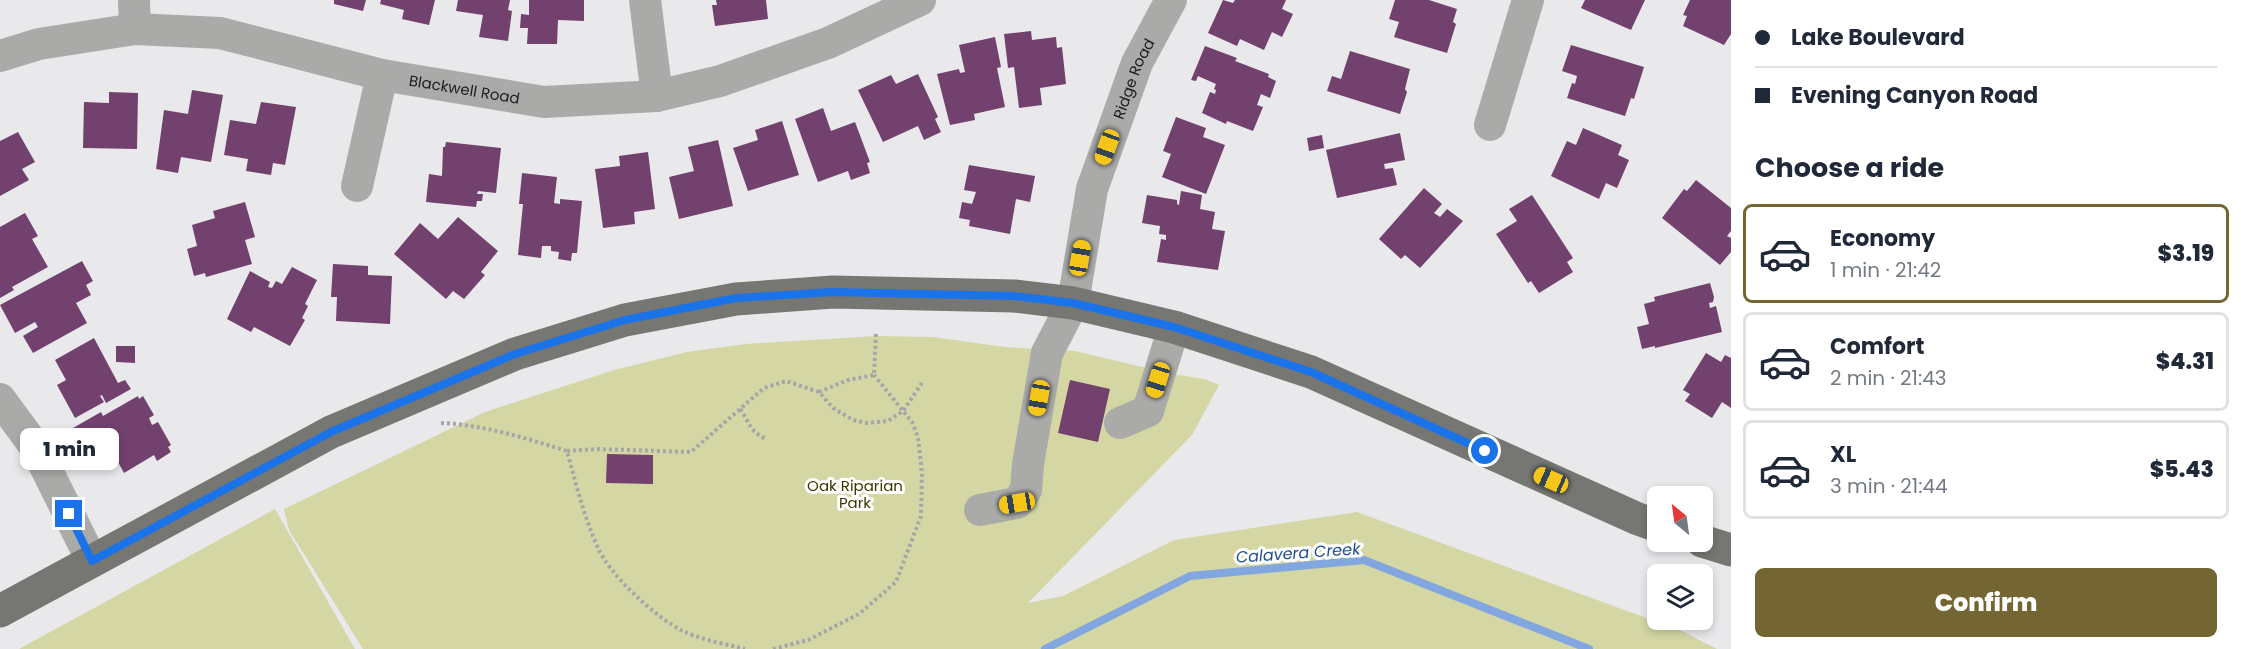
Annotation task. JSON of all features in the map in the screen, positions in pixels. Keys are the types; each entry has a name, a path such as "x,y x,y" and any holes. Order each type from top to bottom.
{"main road":[{"path":"0,611 331,432 515,354 625,320 736,298 833,292 1014,296 1073,303 1174,327 1311,372 1647,522"},
{"path":"1713,544 1731,550"}],"street":[{"path":"645,0 657,96"},
{"name":"Blackwell Road","path":"0,56 135,15 220,33 382,75 544,102 657,96 720,81 828,43 920,0"},
{"path":"1490,125 1528,0"},
{"name":"Ridge Road","path":"980,510 1017,503 1026,490 1028,464 1047,353 1073,303 1092,189 1137,63 1168,1"},
{"path":"357,186 382,75"},
{"path":"1120,423 1148,411 1174,327"},
{"path":"0,399 36,447 92,561"}],"path":[{"path":"773,649 808,640 859,614 896,582 921,516 922,473 918,437 912,422 874,375 876,332"},
{"path":"819,392 848,380 874,375"},
{"path":"441,423 470,424 498,430 567,451 598,449 691,452 764,388 786,381 819,392 833,408 853,420 867,423 888,421 903,411 922,383"},
{"path":"740,409 752,430 766,439"},
{"path":"567,451 582,505 599,550 628,589 662,618 684,632 745,649"}],"green space":[{"name":"Oak Riparian Park","path":"876,336 933,337 1005,347 1075,351 1172,374 1204,379 1219,385 1192,435 1028,603 1063,596 1174,540 1357,512 1647,618 1647,630 1679,630 1717,649 363,649 289,530 284,509 485,412 614,370 687,352 745,344"},
{"path":"275,509 355,649 19,649"}],"building":[{"path":"334,0 366,0 363,11 334,4"},
{"path":"381,0 435,0 429,25 402,19 404,10 380,4"},
{"path":"458,0 510,0 508,10 512,11 508,41 479,37 483,15 456,11"},
{"path":"529,0 584,0 584,21 558,20 557,44 527,44 528,28 520,28 521,14 529,15"},
{"path":"716,0 766,0 768,19 715,26 712,5 717,5"},
{"path":"1223,0 1233,3 1235,0 1286,0 1282,9 1293,14 1282,37 1272,32 1264,50 1240,39 1237,46 1208,33"},
{"path":"1395,0 1429,0 1457,9 1453,22 1456,24 1447,53 1394,37 1399,22 1389,19"},
{"path":"1585,0 1645,0 1631,30 1581,8"},
{"path":"1690,0 1731,0 1731,34 1724,45 1683,26 1687,16 1683,15"},
{"path":"1031,31 1032,40 1056,37 1057,48 1062,47 1066,84 1040,88 1042,105 1019,108 1014,67 1008,68 1004,34"},
{"path":"995,37 1001,67 997,68 1005,107 974,114 975,120 950,125 937,74 959,69 960,73 965,72 959,45"},
{"path":"1571,45 1644,67 1634,99 1631,98 1625,116 1567,98 1577,76 1562,71"},
{"path":"1205,46 1237,58 1235,61 1269,74 1268,77 1276,81 1270,98 1261,94 1257,105 1263,107 1253,131 1227,121 1226,124 1202,113 1210,92 1215,94 1216,90 1214,89 1216,84 1198,76 1196,81 1191,80"},
{"path":"1350,51 1410,69 1405,89 1407,92 1400,114 1327,91 1332,76 1341,79"},
{"path":"918,74 938,117 935,119 941,132 924,140 918,126 883,142 858,90 891,75 896,84"},
{"path":"192,90 223,95 211,162 181,157 178,173 156,169 164,110 188,114"},
{"path":"109,92 138,93 137,149 83,148 84,102 109,103"},
{"path":"261,102 296,107 285,165 273,163 271,175 246,171 248,159 224,155 230,120 256,124"},
{"path":"823,108 831,131 855,122 870,162 867,163 870,173 851,180 848,171 818,182 795,119"},
{"path":"1176,117 1206,128 1203,137 1225,145 1206,194 1162,177 1171,154 1163,151"},
{"path":"782,121 799,175 748,191 733,148 758,140 755,130"},
{"path":"1583,128 1622,145 1618,155 1629,160 1617,188 1606,183 1599,199 1551,176 1567,141 1576,145"},
{"path":"18,132 35,162 22,169 29,180 0,196 0,141"},
{"path":"1400,133 1405,160 1384,164 1385,169 1393,168 1397,185 1337,198 1326,150"},
{"path":"1322,135 1324,148 1309,151 1307,138"},
{"path":"718,140 733,206 679,219 669,177 694,171 688,147"},
{"path":"446,142 501,148 496,193 478,191 477,194 483,194 482,201 477,201 476,207 426,202 429,174 442,176 443,147"},
{"path":"648,152 655,209 634,212 635,224 603,228 595,169 620,166 619,156"},
{"path":"969,165 1035,176 1030,202 1016,199 1010,234 969,226 970,220 959,218 962,202 972,204 976,192 964,190"},
{"path":"522,173 557,177 554,203 560,204 560,199 582,201 577,253 572,253 571,261 558,259 559,252 551,251 551,246 542,246 541,258 518,255 523,204 519,204"},
{"path":"1696,180 1731,208 1731,231 1727,236 1731,238 1731,252 1720,265 1662,218 1684,189 1687,191"},
{"path":"1424,188 1442,204 1434,213 1440,217 1447,209 1463,221 1420,268 1405,255 1401,259 1379,239"},
{"path":"1181,191 1202,195 1200,209 1215,212 1212,229 1225,231 1218,270 1157,262 1161,239 1166,240 1166,235 1159,234 1160,226 1142,223 1147,195 1177,200 1179,205"},
{"path":"1532,195 1573,258 1567,262 1573,272 1539,293 1531,281 1528,283 1496,234 1517,221 1509,209"},
{"path":"245,202 255,237 245,240 252,264 206,277 205,273 194,276 187,249 197,246 192,225 215,218 213,211"},
{"path":"25,213 38,236 32,239 48,267 12,287 14,290 0,298 0,227"},
{"path":"458,217 498,251 481,272 485,275 464,299 453,291 446,299 394,254 420,223 438,239"},
{"path":"82,261 93,281 86,285 91,295 76,303 87,323 33,353 23,336 38,327 35,322 15,333 0,305"},
{"path":"333,264 368,266 368,275 392,276 390,324 336,321 337,297 331,297"},
{"path":"292,267 317,280 305,304 308,306 302,318 305,320 290,346 254,327 251,332 227,319 250,271 270,282 268,287 272,288 276,281 282,284"},
{"path":"1710,283 1714,297 1713,302 1709,303 1710,308 1716,306 1722,332 1642,349 1637,327 1649,324 1644,304 1655,301 1654,297"},
{"path":"94,338 118,383 125,380 131,389 106,403 102,395 100,396 104,402 75,418 57,385 66,380 55,360"},
{"path":"116,346 135,346 135,363 116,362"},
{"path":"1706,353 1721,362 1725,355 1731,358 1731,408 1722,402 1712,418 1685,401 1690,394 1683,390"},
{"path":"1070,380 1110,389 1098,442 1058,433"},
{"path":"138,396 139,399 143,396 154,415 149,418 152,425 158,422 171,445 168,447 171,452 157,461 154,455 124,473 113,453 117,451 113,444 91,458 73,428 101,412 103,416"},
{"path":"607,454 653,455 653,484 606,483"}],"waterway":[{"name":"Calavera Creek","path":"1045,649 1190,576 1364,560 1589,649"}],"route":[{"path":"69,514 92,561 331,432 515,354 625,320 736,298 833,292 1014,296 1073,303 1174,327 1311,372 1485,451"}]}
